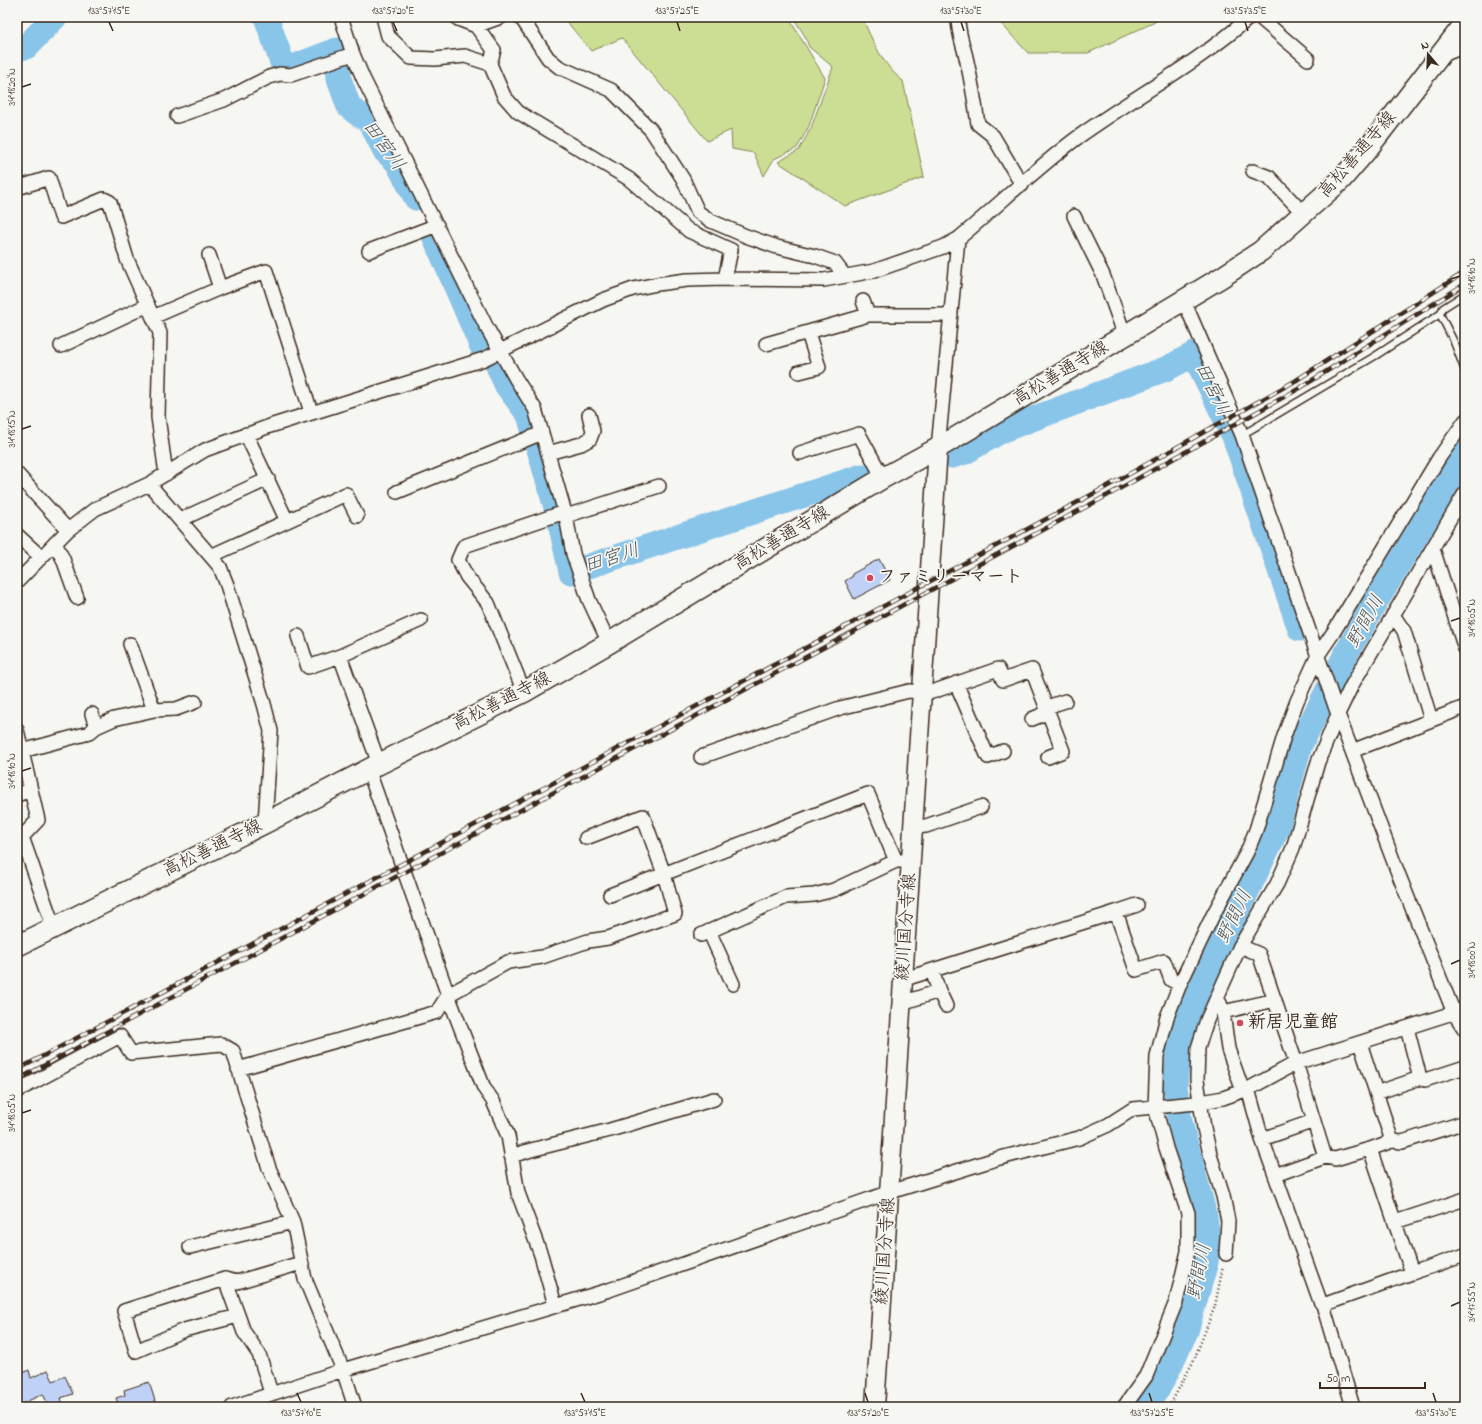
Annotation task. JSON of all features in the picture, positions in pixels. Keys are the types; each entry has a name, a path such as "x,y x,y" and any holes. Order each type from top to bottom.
{"main road":[{"name":"高松善通寺線","path":"17,946 524,692 1184,301 1261,251 1341,180 1465,23"},
{"name":"綾川国分寺線","path":"875,1407 904,978 904,861 914,827 938,448"}],"street":[{"path":"341,17 344,56 364,78 437,225 464,284 500,352 535,409 548,453 561,515 578,570 589,600 609,643"},
{"path":"383,17 388,36 411,58 435,59 465,56 490,64"},
{"path":"457,17 458,19 476,26 494,50 490,64 504,96 518,112 628,178 689,231 731,250 725,279"},
{"path":"476,26 500,17"},
{"path":"519,17 548,58 559,67 611,90 651,130 683,179 698,212 711,221 746,236 778,247 815,256 835,263 844,275"},
{"path":"958,17 958,32 965,55 974,96 978,124 993,136 1022,185"},
{"path":"17,582 68,530 95,510 149,484 205,450 246,434 311,412 484,359 604,300 633,289 687,280 824,280 844,275 874,271 943,247 958,239 1080,136 1195,60 1232,34 1250,17"},
{"path":"1260,17 1308,59"},
{"path":"1440,56 1465,46"},
{"path":"177,116 224,100 269,77 280,74 292,75 344,56"},
{"path":"1253,171 1269,177 1304,214"},
{"path":"17,188 49,178 61,217 104,200 110,202 127,259 160,333 158,417 166,474"},
{"path":"1074,216 1103,275 1125,336"},
{"path":"369,251 437,225"},
{"path":"938,448 958,239"},
{"path":"209,255 220,288"},
{"path":"61,346 151,311 266,271 311,412"},
{"path":"863,301 868,315"},
{"path":"1184,301 1242,435 1318,658 1398,873 1460,1011 1465,1030"},
{"path":"766,344 868,315 951,315"},
{"path":"799,372 819,366 808,333"},
{"path":"548,453 581,444 590,439 593,431 589,415"},
{"path":"1124,1407 1146,1376 1176,1302 1188,1251 1188,1213 1166,1148 1158,1106 1157,1056 1167,1017 1180,984 1213,915 1247,852 1256,830 1284,736 1318,658 1439,458 1465,421"},
{"path":"397,492 542,433"},
{"path":"246,434 287,521"},
{"path":"800,453 859,434 883,478"},
{"path":"17,474 68,530"},
{"path":"180,520 268,479"},
{"path":"149,484 220,567 227,585 264,704 271,732 265,823"},
{"path":"524,692 488,603 467,577 458,560 464,546 659,486"},
{"path":"1226,1254 1228,1221 1223,1196 1211,1158 1198,1103 1198,1048 1207,1020 1240,946 1277,884 1293,848 1318,762 1337,711 1465,493"},
{"path":"211,556 346,494 357,516"},
{"path":"17,535 41,557"},
{"path":"55,543 63,559 77,598"},
{"path":"1433,549 1465,649"},
{"path":"1393,615 1404,631 1431,720"},
{"path":"298,636 308,667 340,656 421,620"},
{"path":"130,644 154,710"},
{"path":"340,656 374,767 448,995 484,1088 493,1101 508,1136 518,1193 541,1255 555,1305"},
{"path":"701,757 840,708 909,691 932,692 998,669 1003,680 1032,670 1063,751 1048,757"},
{"path":"956,684 988,757 1003,751"},
{"path":"1032,718 1065,701"},
{"path":"22,751 89,733 96,727 114,719 154,710 176,709 195,702"},
{"path":"1352,751 1465,706"},
{"path":"92,714 96,727"},
{"path":"17,730 38,820 22,837 54,928"},
{"path":"17,795 30,790"},
{"path":"610,895 868,794 904,861 834,890 814,895 786,897 705,933 733,984"},
{"path":"914,827 926,826 981,807"},
{"path":"238,1069 436,1012 448,995 508,962 542,957 588,941 608,938 675,914 664,874 643,816 586,838"},
{"path":"904,978 932,971 1138,905"},
{"path":"1116,912 1136,970 1164,961 1171,980 1180,984"},
{"path":"1240,946 1259,954 1296,1062 1325,1157"},
{"path":"932,971 946,1006"},
{"path":"902,1002 908,1002 939,991"},
{"path":"1218,996 1223,1012 1228,1049 1246,1090 1274,1175 1320,1301 1323,1305 1353,1407"},
{"path":"1223,1012 1275,1000"},
{"path":"232,1407 343,1370 609,1290 890,1192 996,1159 1079,1138 1108,1125 1133,1109 1198,1103 1223,1098 1246,1090 1296,1062 1460,1011"},
{"path":"1406,1028 1420,1078"},
{"path":"17,1091 120,1036 131,1053 222,1044 233,1051 269,1168 293,1222 305,1279 343,1370 355,1407"},
{"path":"1360,1043 1392,1141"},
{"path":"1376,1093 1420,1078 1424,1080 1465,1067"},
{"path":"511,1156 610,1130 714,1099"},
{"path":"1262,1139 1314,1121"},
{"path":"1274,1175 1325,1157 1335,1159 1392,1141 1402,1142 1465,1122"},
{"path":"1370,1149 1396,1222 1412,1273"},
{"path":"1396,1222 1465,1199"},
{"path":"190,1247 293,1222"},
{"path":"1323,1305 1465,1255"},
{"path":"238,1316 184,1330 136,1351 124,1311 225,1278 237,1282 301,1263"},
{"path":"225,1278 244,1332 259,1354 271,1393"}],"lane":[{"path":"1242,435 1375,356 1440,314 1443,308 1465,294"},
{"path":"1440,314 1454,342 1465,371"}],"path":[{"path":"1169,1407 1194,1360 1215,1306 1226,1254"}],"green space":[{"path":"563,17 788,17 825,78 809,126 797,148 774,159 764,176 754,153 732,149 731,130 707,141 622,38 591,51"},
{"path":"793,17 862,17 884,60 903,81 924,177 845,206 778,162 799,150 811,128 833,67 809,47 805,36"},
{"path":"995,17 1160,17 1155,22 1088,53 1028,53"}],"building":[{"name":"ファミリーマート","path":"879,559 890,580 854,599 845,581 853,576 852,574"},
{"path":"29,1370 31,1378 48,1370 53,1381 65,1376 73,1394 61,1398 64,1407 49,1407 43,1394 17,1406 17,1375"},
{"path":"149,1382 157,1407 119,1407 116,1398 125,1395 124,1390"}],"waterway":[{"name":"田宮川","path":"17,48 26,47 55,17"},
{"name":"田宮川","path":"266,17 283,65 288,69 337,50 339,79 349,107 368,119 385,151 397,162 416,198"},
{"name":"田宮川","path":"433,233 483,349"},
{"name":"田宮川","path":"952,456 965,452 1003,430 1168,368 1194,354 1234,436 1300,629"},
{"name":"田宮川","path":"498,366 507,386 529,415 559,518 571,572 862,476"},
{"name":"野間川","path":"1146,1407 1164,1378 1186,1331 1206,1262 1208,1239 1205,1216 1180,1122 1175,1086 1179,1044 1187,1016 1277,829 1300,745 1346,654 1372,608 1465,454"}],"railway":[{"path":"17,1070 1106,487 1295,381 1465,272"},
{"path":"17,1080 1110,494 1300,388 1465,284"}],"place":[{"name":"ファミリーマート","path":"870,578"},
{"name":"新居児童館","path":"1240,1023"}]}
